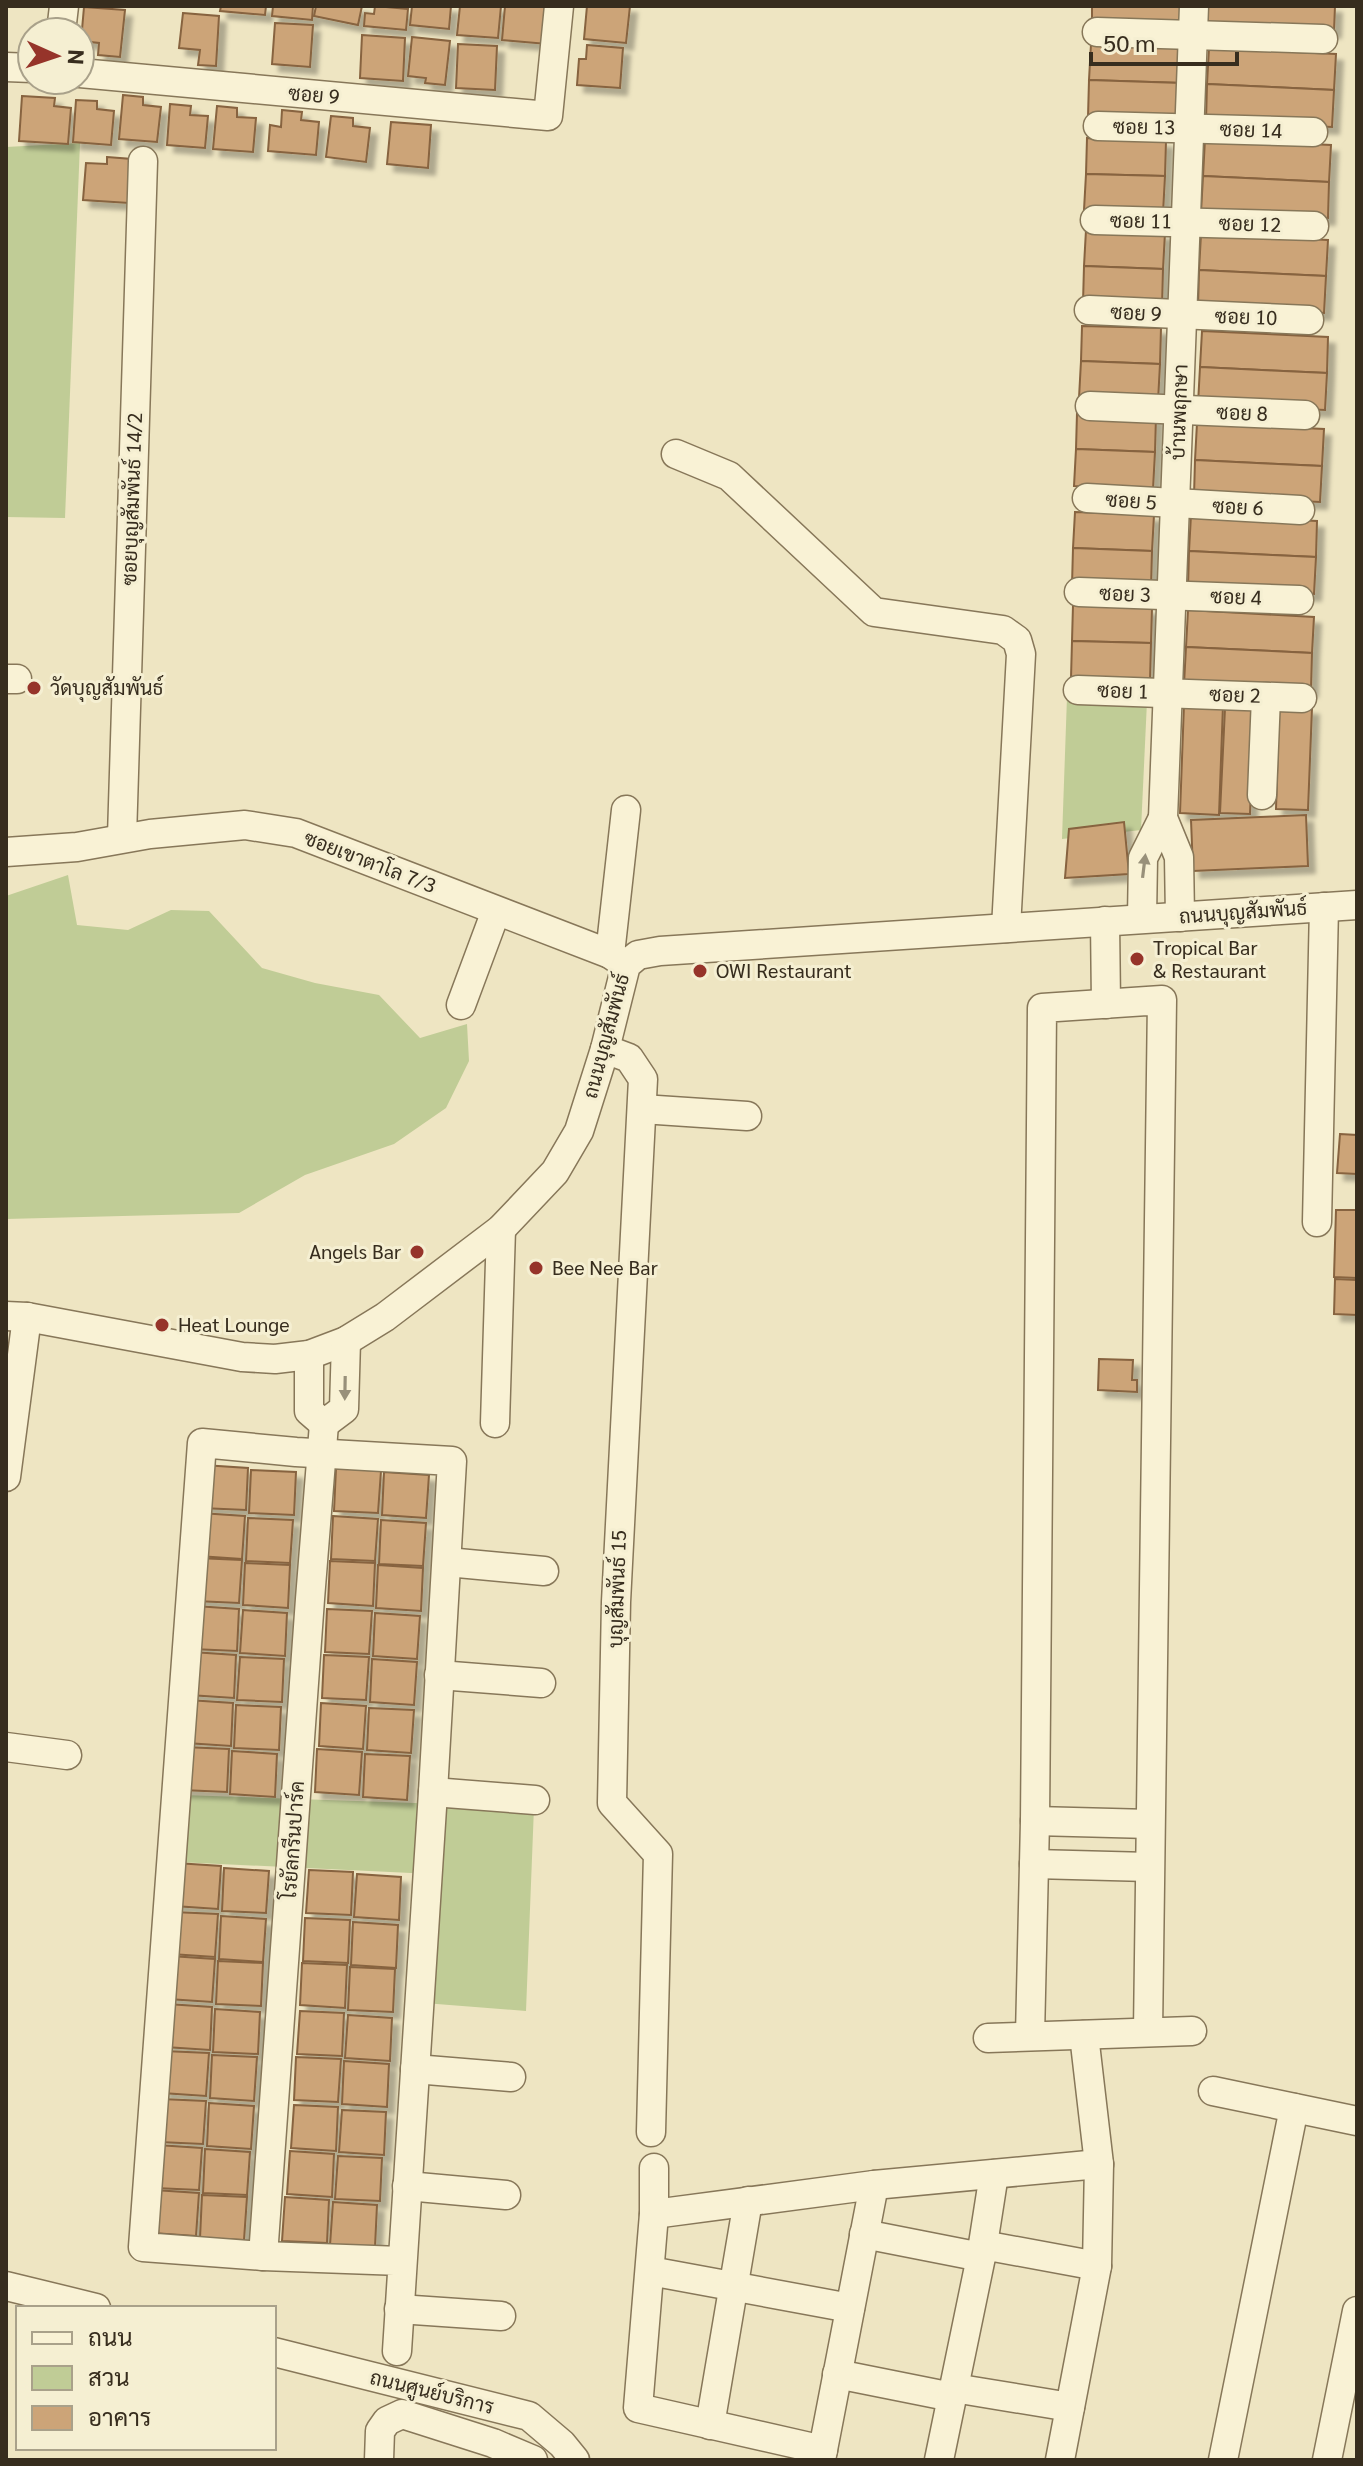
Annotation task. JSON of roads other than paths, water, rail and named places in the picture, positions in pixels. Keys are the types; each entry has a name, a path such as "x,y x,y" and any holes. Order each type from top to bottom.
{"street":[{"name":"ซอย 9","path":"96,74 548,116 559,6"},
{"name":"บ้านพฤกษา","path":"1142,918 1143,858 1163,818 1194,6"},
{"path":"1097,32 1323,39"},
{"name":"ซอย 13","path":"1098,126 1190,128"},
{"name":"ซอย 14","path":"1190,128 1313,132"},
{"name":"ซอยบุญสัมพันธ์ 14/2","path":"122,837 143,161"},
{"name":"ซอย 11","path":"1095,220 1186,221"},
{"name":"ซอย 12","path":"1186,221 1314,226"},
{"name":"ซอย 9","path":"1089,310 1182,315"},
{"name":"ซอย 10","path":"1182,315 1309,320"},
{"name":"ซอย 8","path":"1090,406 1305,415"},
{"path":"676,454 729,476 874,612 1003,630 1017,640 1021,654 1006,928"},
{"name":"ซอย 5","path":"1087,498 1175,504"},
{"name":"ซอย 6","path":"1175,504 1300,510"},
{"name":"ซอย 3","path":"1079,592 1172,595"},
{"name":"ซอย 4","path":"1172,595 1299,600"},
{"name":"ซอย 1","path":"1078,690 1168,693"},
{"name":"ซอย 2","path":"1168,693 1302,698"},
{"path":"1262,795 1266,697"},
{"path":"618,960 626,810"},
{"name":"บ้านพฤกษา","path":"1163,818 1179,857 1180,917"},
{"name":"ซอยเขาตาโล 7/3","path":"6,852 77,847 122,837 245,825 296,833 618,960"},
{"name":"ถนนบุญสัมพันธ์","path":"17,1316 242,1357 275,1359 309,1355 346,1341 385,1317 501,1229 555,1172 579,1131 605,1049 618,960 660,951 1357,905"},
{"path":"1317,1222 1324,907"},
{"path":"461,1005 496,911"},
{"path":"1105,921 1106,1004"},
{"path":"1030,2036 1035,1821 1042,1008 1162,1000 1148,2032"},
{"name":"บุญสัมพันธ์ 15","path":"605,1049 629,1058 643,1079 616,1602 612,1803 658,1854 651,2132"},
{"path":"642,1109 747,1116"},
{"path":"495,1423 501,1229"},
{"path":"6,1477 17,1316"},
{"path":"324,1424 344,1409 346,1341"},
{"name":"โรยัลกรีนปาร์ค","path":"263,2256 308,1615 323,1453 324,1424 309,1411 309,1355"},
{"path":"397,2351 452,1461 202,1443 143,2247 263,2256 401,2261"},
{"path":"447,1562 544,1571"},
{"path":"439,1675 541,1683"},
{"path":"6,1747 67,1755"},
{"path":"433,1792 535,1800"},
{"path":"1035,1821 1150,1824"},
{"path":"1034,1864 1149,1867"},
{"path":"988,2038 1192,2031"},
{"path":"1060,2460 1097,2266 1099,2164 1084,2035"},
{"path":"415,2069 511,2077"},
{"path":"1213,2091 1357,2121"},
{"path":"1223,2460 1294,2108"},
{"path":"654,2214 874,2185 1099,2164"},
{"path":"654,2168 654,2214 638,2408 822,2455 874,2185"},
{"path":"939,2460 982,2251 994,2174"},
{"path":"407,2186 506,2195"},
{"path":"710,2425 748,2201"},
{"path":"864,2234 1097,2266"},
{"path":"650,2271 850,2308"},
{"path":"6,2286 88,2306"},
{"path":"399,2309 501,2316"},
{"path":"1327,2460 1354,2341 1357,2311"},
{"name":"ถนนศูนย์บริการ","path":"276,2353 529,2416 562,2444 575,2460"},
{"path":"837,2374 1070,2407"},
{"path":"379,2460 380,2431 387,2421 402,2414 476,2449 533,2460"}],"place":[{"name":"วัดบุญสัมพันธ์","path":"34,688"},
{"name":"Tropical Bar & Restaurant","path":"1137,959"},
{"name":"OWI Restaurant","path":"700,971"},
{"name":"Angels Bar","path":"417,1252"},
{"name":"Bee Nee Bar","path":"536,1268"},
{"name":"Heat Lounge","path":"162,1325"}]}
